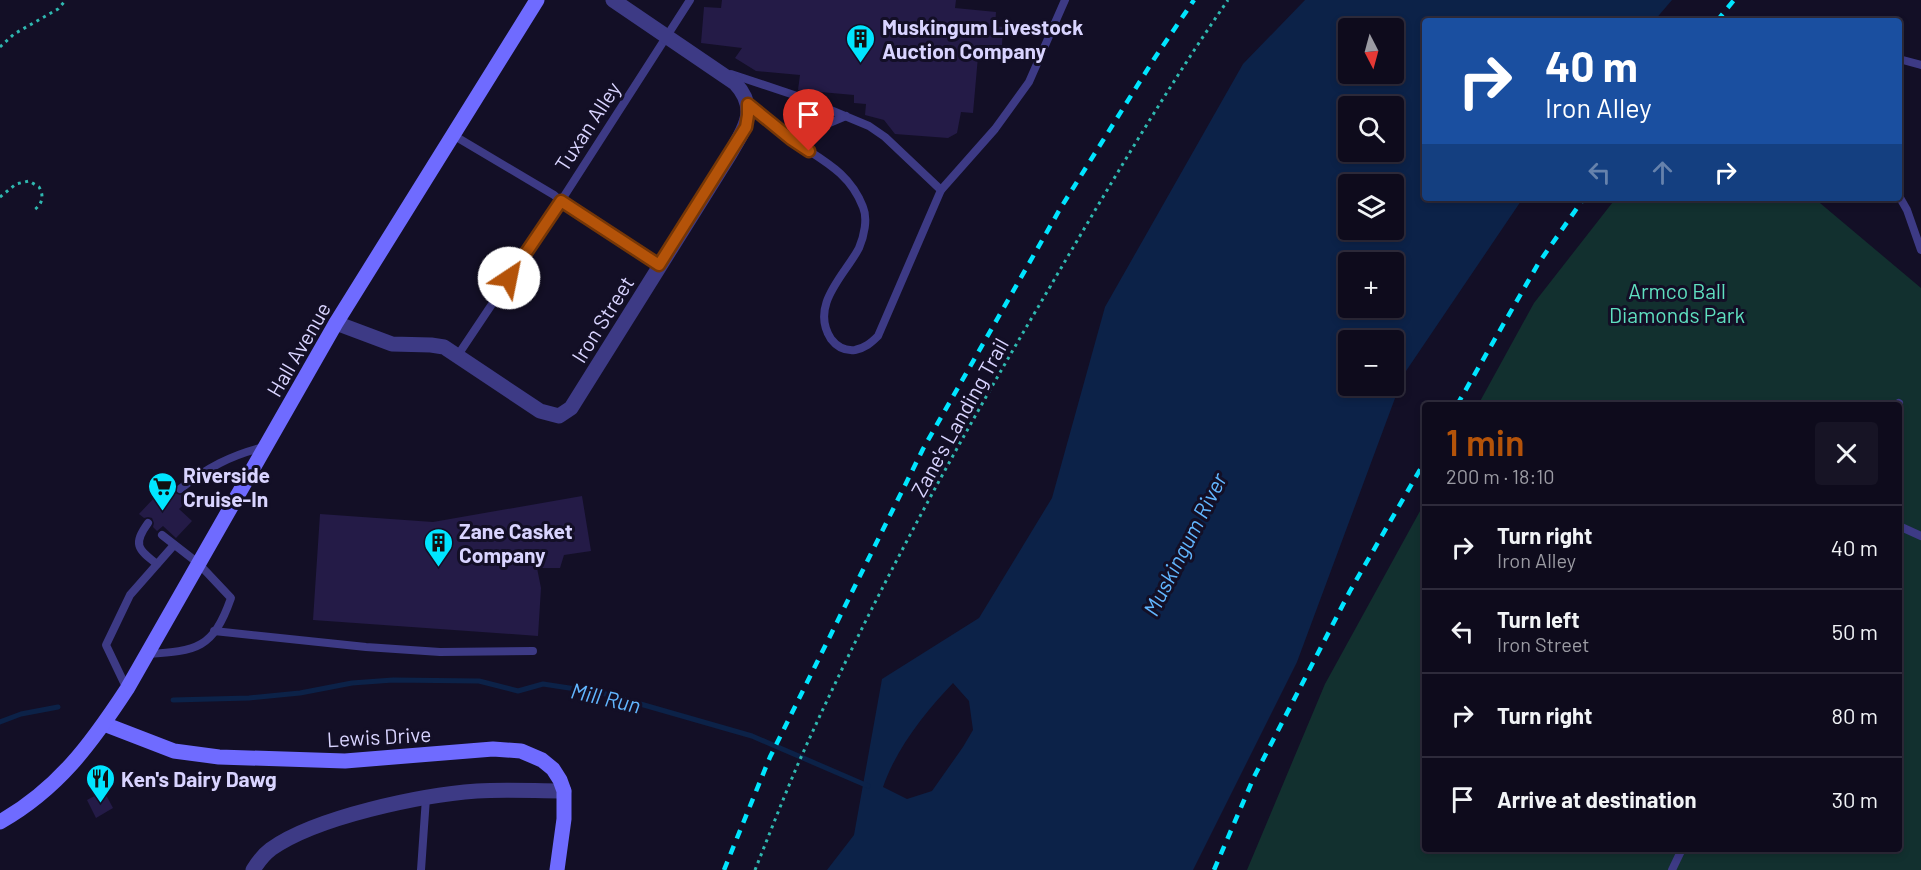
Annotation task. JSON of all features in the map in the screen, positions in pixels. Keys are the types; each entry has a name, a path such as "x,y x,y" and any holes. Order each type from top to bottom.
{"main road":[{"name":"Hall Avenue","path":"0,822 46,790 82,754 127,689 336,323 537,0"},
{"name":"Lewis Drive","path":"104,724 174,751 219,757 345,761 493,749 520,752 542,760 553,769 564,791"},
{"path":"557,870 564,819 564,791"}],"street":[{"path":"613,0 735,83 743,92 748,110"},
{"name":"Iron Street","path":"458,355 540,411 559,416 571,408 730,154 746,127 748,110"},
{"path":"336,323 392,344 444,347 458,355"},
{"path":"253,870 271,849 300,833 332,821 398,803 477,791 564,791"}],"lane":[{"name":"Tuxan Alley","path":"458,355 561,201 690,0"},
{"path":"748,110 830,164 852,184 864,210 865,224 859,248 828,296 825,311 826,326 830,338 837,346 846,350 869,345 878,336 941,190 995,129 1029,82 1065,0"},
{"path":"1902,60 1921,65"},
{"path":"719,71 797,96 869,126 885,137 941,190"},
{"path":"791,139 846,116"},
{"path":"453,135 554,195 659,265"},
{"path":"1902,201 1921,250"},
{"path":"180,489 231,456 265,447"},
{"path":"148,523 139,536 139,546 147,557 157,564"},
{"path":"1902,527 1921,536"},
{"path":"147,654 193,649 207,642 225,615 231,598 198,563 162,535"},
{"path":"127,689 106,645 130,594 174,545"},
{"path":"214,631 366,647 440,652 533,651"},
{"path":"421,870 426,798"},
{"path":"1672,870 1681,852"}],"path":[{"path":"0,47 14,34 58,9 66,0"},
{"name":"Zane's Landing Trail","path":"755,870 796,767 923,512 1008,357 1096,207 1228,0"},
{"path":"0,197 16,184 29,181 39,186 42,196 39,207 34,210"}],"green space":[{"name":"Armco Ball Diamonds Park","path":"1614,201 1818,201 1921,288 1921,870 1247,870 1325,684 1422,507 1422,852 1902,852 1902,402 1480,402 1534,303"}],"water":[{"name":"Muskingum River","path":"1305,0 1672,0 1657,18 1422,18 1422,201 1521,201 1404,374 1404,330 1338,330 1338,396 1396,396 1297,662 1193,870 827,870 854,835 882,679 979,618 1052,498 1105,307 1243,64","holes":["953,683 969,701 973,730 932,791 907,799 883,787 903,745 932,706"]}],"building":[{"name":"Muskingum Livestock Auction Company","path":"722,0 956,0 955,8 996,12 995,26 1003,27 1002,45 979,45 973,113 961,112 957,133 948,138 895,134 884,120 865,115 866,104 854,103 854,95 798,90 800,75 756,71 735,58 742,48 701,43 704,7 721,8"},
{"name":"Riverside Cruise-In","path":"171,480 176,484 175,493 180,495 185,493 190,498 179,509 192,521 176,538 163,526 157,531 153,527 152,518 144,518 139,514"},
{"name":"Zane Casket Company","path":"582,496 591,551 564,555 560,568 537,568 541,588 538,636 313,620 320,514 433,522"},
{"name":"Ken's Dairy Dawg","path":"104,791 113,808 96,818 87,800"}],"waterway":[{"name":"Mill Run","path":"173,700 249,698 300,693 352,683 393,680 479,681 518,691 543,684 602,693 752,736 868,786"},
{"name":"Mill Run","path":"0,722 21,714 58,707"}],"railway":[{"path":"724,870 770,757 923,449 1060,209 1154,59 1194,0"},
{"path":"1719,18 1734,0"},
{"path":"1459,402 1538,264 1582,201"},
{"path":"1214,870 1254,777 1350,591 1422,466"}],"place":[{"name":"Muskingum Livestock Auction Company","path":"861,64"},
{"name":"Riverside Cruise-In","path":"162,512"},
{"name":"Zane Casket Company","path":"438,568"},
{"name":"Ken's Dairy Dawg","path":"100,804"}],"route":[{"path":"509,278 561,201 659,265 746,127 748,104 767,121 809,151"}]}
